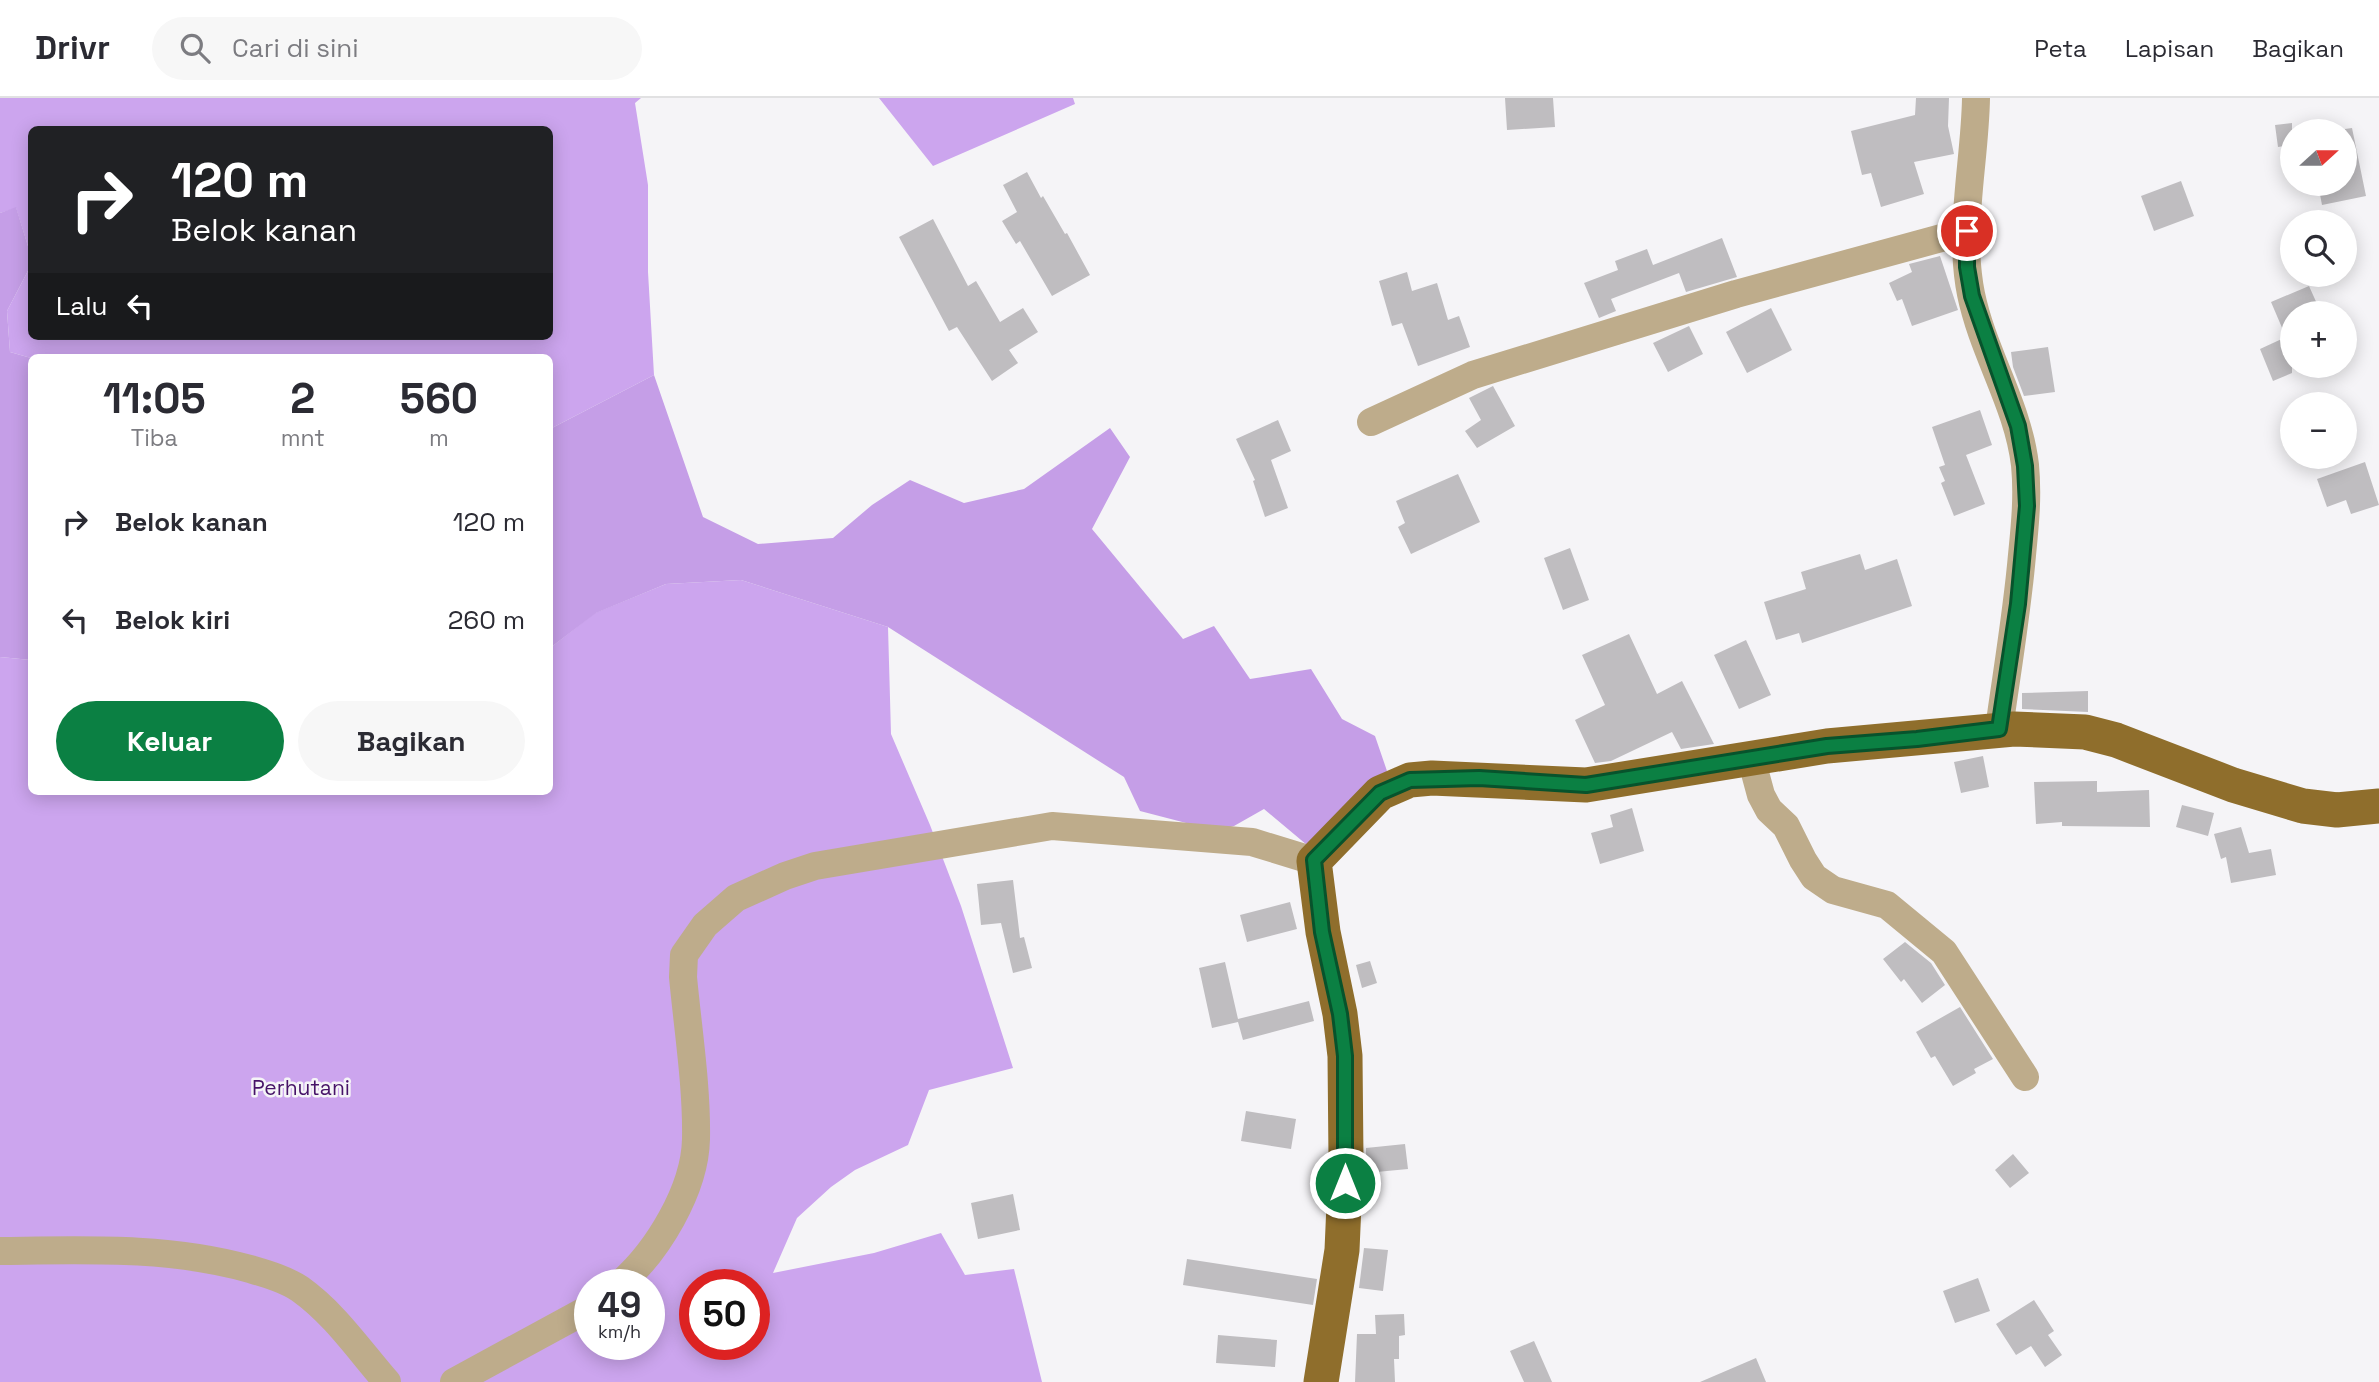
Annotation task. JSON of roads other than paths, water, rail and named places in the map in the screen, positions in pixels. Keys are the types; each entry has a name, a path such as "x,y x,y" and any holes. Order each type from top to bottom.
{"main road":[{"path":"1321,1382 1342,1250 1345,1056 1340,1014 1322,932 1314,860 1380,793 1410,780 1479,778 1586,785 1827,746 1999,729 2085,732 2116,740 2233,785 2303,806 2337,810 2379,806"}],"street":[{"path":"1976,98 1967,267 1972,296 2018,426 2025,466 2027,506 2018,604 1999,729"},
{"path":"1371,422 1473,375 1736,294 1967,231"},
{"path":"1751,758 1769,810 1786,826 1814,877 1833,890 1887,905 1944,952 2025,1077"},
{"path":"635,1269 667,1229 687,1185 696,1142 683,977 684,955 705,925 736,898 815,866 1052,826 1252,842 1314,860"},
{"path":"0,1251 115,1250 170,1254 230,1263 271,1275 298,1288 334,1317 387,1382"},
{"path":"454,1382 574,1317"}],"park label":[{"name":"Perhutani","path":"301,1087"}]}
